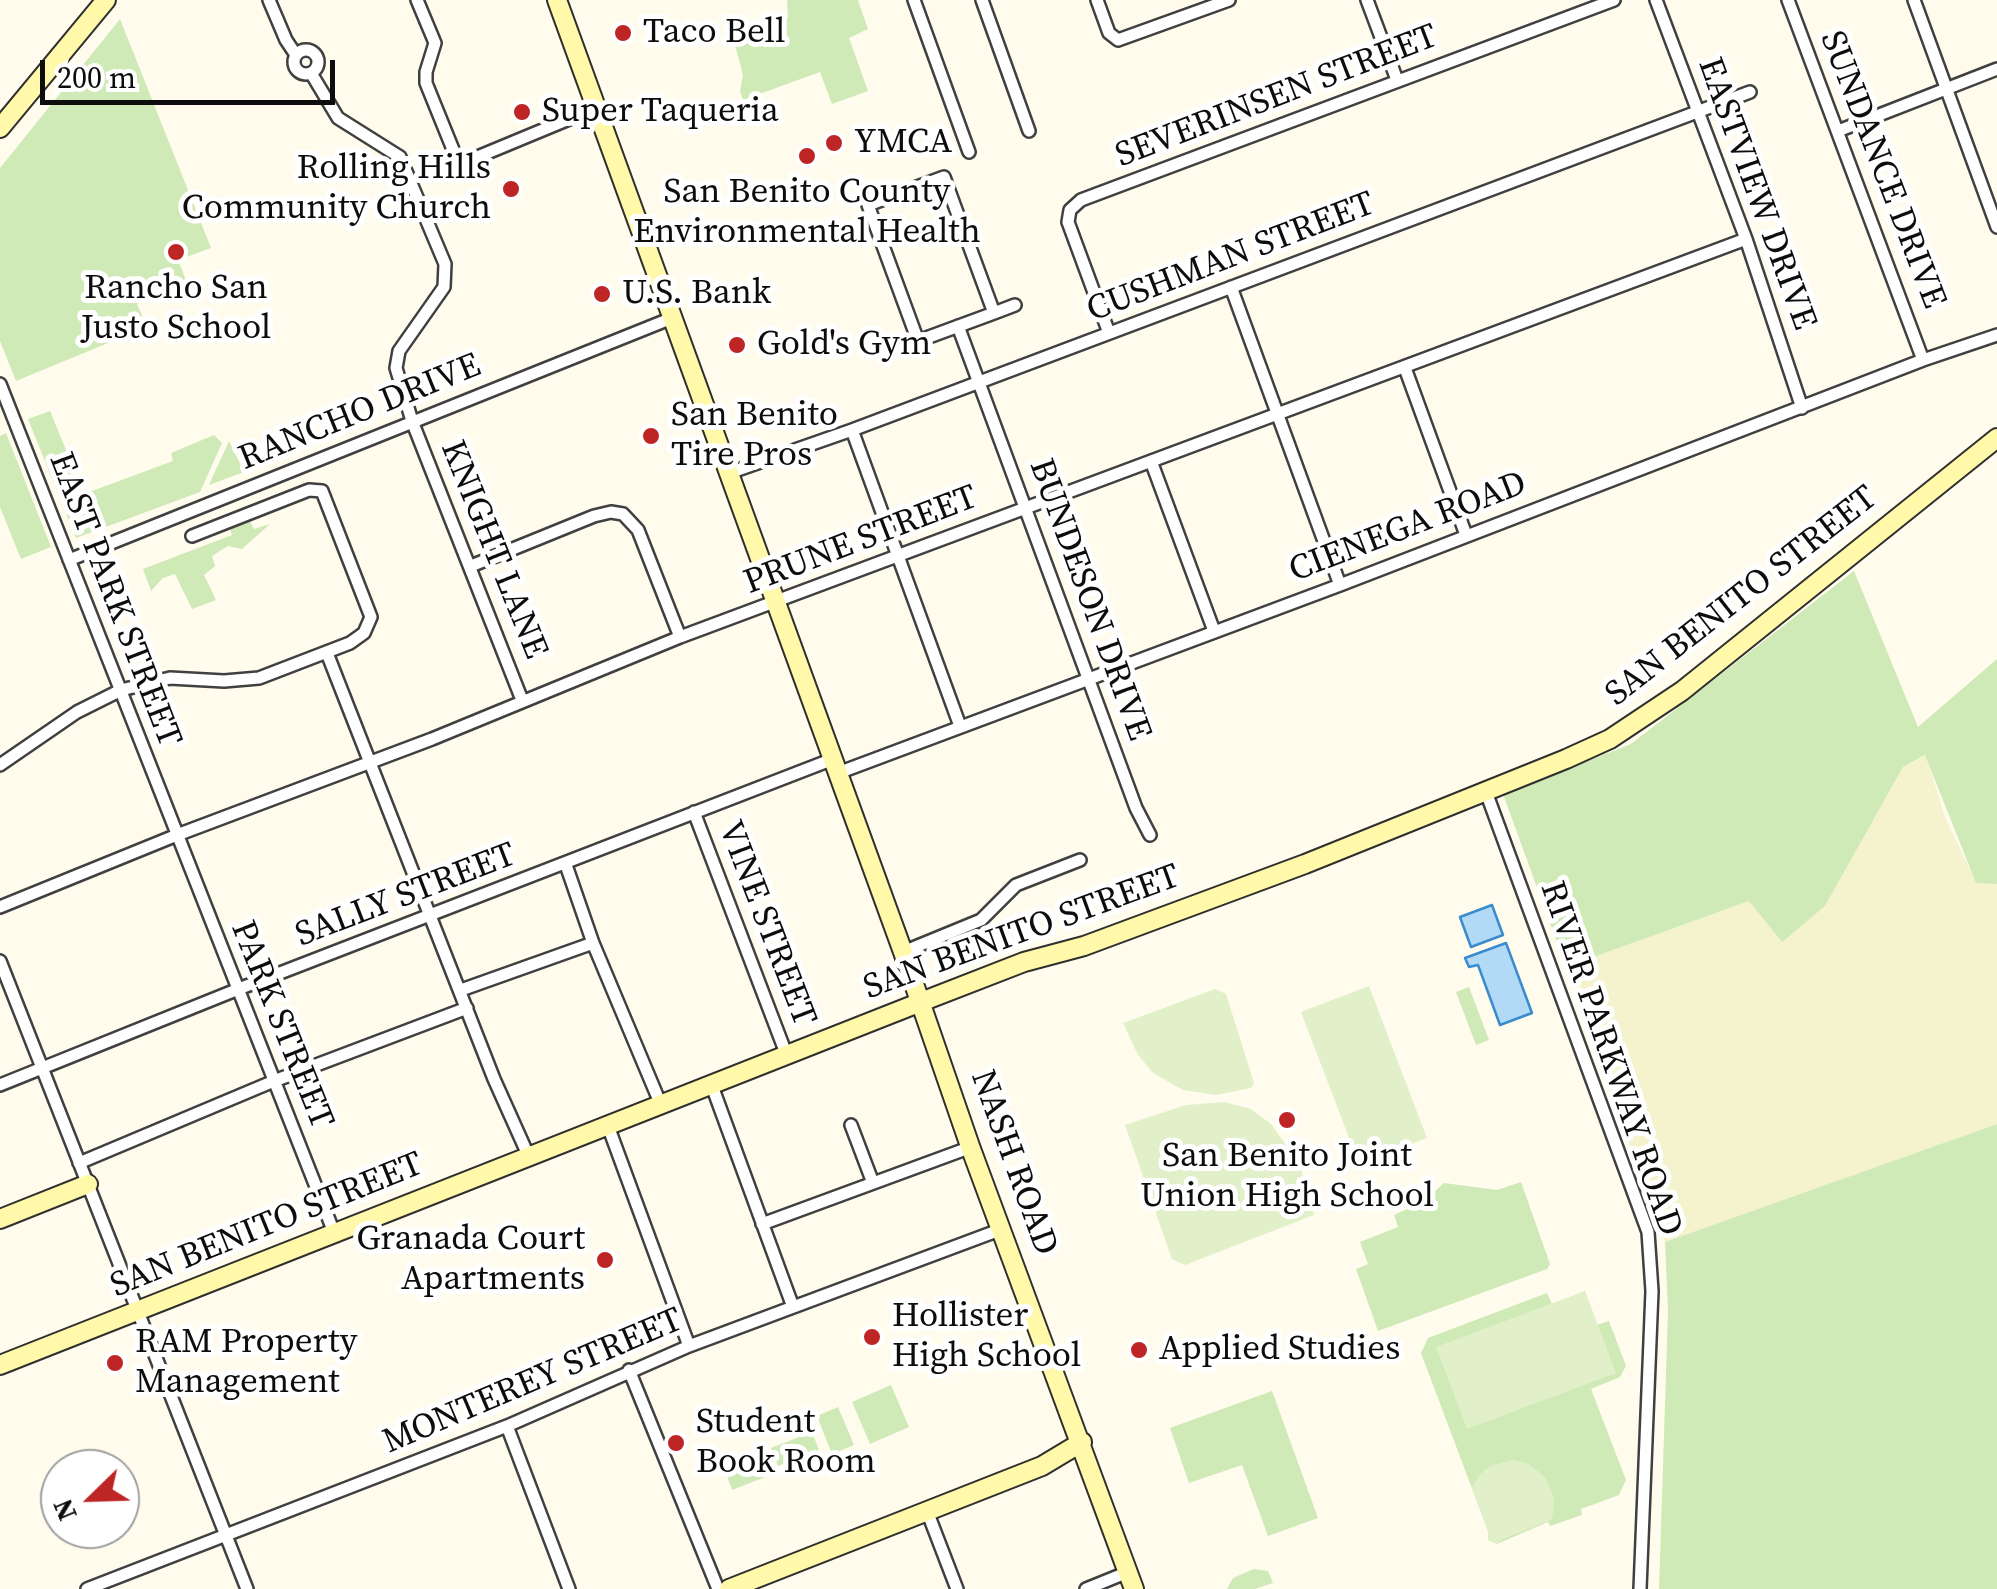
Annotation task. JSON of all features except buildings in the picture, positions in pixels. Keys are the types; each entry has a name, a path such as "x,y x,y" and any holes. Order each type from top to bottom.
{"street":[{"path":"0,128 106,0"},
{"path":"270,0 296,56 297,69 311,73 318,64 316,55 306,50 296,56"},
{"path":"417,0 435,44 426,83 454,152 461,158 475,158 598,106"},
{"name":"NASH ROAD","path":"557,0 1131,1581"},
{"path":"914,0 970,152"},
{"path":"982,0 1029,130"},
{"path":"1097,0 1109,33 1118,40 1228,0"},
{"path":"1367,0 1398,80"},
{"name":"SEVERINSEN STREET","path":"1109,333 1068,222 1073,206 1614,0"},
{"name":"EASTVIEW DRIVE","path":"1656,0 1746,239 1802,408"},
{"name":"SUNDANCE DRIVE","path":"1788,0 1923,360"},
{"path":"1914,0 1997,227"},
{"path":"1838,131 1997,69"},
{"name":"KNIGHT LANE","path":"311,73 338,118 400,157 445,264 444,286 396,359 398,376 412,422 522,700"},
{"name":"CUSHMAN STREET","path":"729,473 1750,92"},
{"path":"994,314 944,177 868,205 918,341 994,314 1016,305"},
{"name":"PRUNE STREET","path":"0,907 371,763 680,636 1746,239"},
{"path":"1232,287 1340,585"},
{"name":"RANCHO DRIVE","path":"70,560 672,318"},
{"name":"BUNDESON DRIVE","path":"958,326 1136,808 1150,835"},
{"name":"CIENEGA ROAD","path":"836,766 960,726 1340,585 1997,335"},
{"path":"1405,368 1466,535"},
{"name":"EAST PARK STREET","path":"0,384 177,836"},
{"path":"852,430 960,726"},
{"name":"SAN BENITO STREET","path":"0,1365 1024,962 1084,946 1315,860 1610,739 1667,702 1997,438"},
{"path":"1152,461 1214,631"},
{"path":"0,765 77,712 120,690 170,678 244,680 350,644 364,633 371,617 322,491 309,490 192,536"},
{"path":"224,498 232,520"},
{"path":"470,566 594,516 623,514 638,530 680,636"},
{"path":"327,653 529,1157"},
{"name":"SALLY STREET","path":"0,1086 694,812 836,766"},
{"name":"RIVER PARKWAY ROAD","path":"1486,792 1648,1232 1652,1291 1640,1589"},
{"name":"VINE STREET","path":"694,812 788,1056"},
{"name":"PARK STREET","path":"177,836 336,1235"},
{"path":"904,952 981,920 1016,884 1080,860"},
{"path":"566,864 593,943 661,1105"},
{"path":"461,990 593,943"},
{"path":"0,961 247,1589"},
{"path":"79,1163 274,1081 467,1008"},
{"path":"712,1086 794,1308"},
{"path":"851,1125 873,1183"},
{"path":"608,1126 690,1346"},
{"path":"762,1224 964,1150"},
{"path":"0,1219 88,1184"},
{"name":"MONTEREY STREET","path":"87,1589 506,1426 690,1346 1002,1229"},
{"path":"629,1370 718,1589"},
{"path":"506,1426 570,1589"},
{"path":"730,1589 1042,1466 1082,1442"},
{"path":"927,1511 957,1589"},
{"path":"1086,1589 1131,1581"}],"shaded area":[{"path":"1926,755 1945,817 1976,882 1997,884 1997,1124 1665,1242 1566,967 1749,901 1782,941 1825,906 1903,767"}],"green space":[{"path":"787,0 858,0 868,29 849,38 868,91 832,104 820,72 743,100 743,75 735,45 744,34 788,18"},
{"path":"120,19 211,248 178,260 187,283 137,304 147,327 16,381 0,341 0,168"},
{"path":"50,411 84,494 173,461 171,453 214,435 222,443 200,492 76,538 28,419"},
{"path":"6,433 51,547 21,559 0,507 0,436"},
{"path":"229,441 244,472 209,485"},
{"path":"249,519 254,529 270,524 242,549 228,546 212,556 215,566 204,575 216,600 192,609 175,574 163,578 151,591 143,569 232,535 229,526"},
{"path":"1854,571 1918,727 1997,659 1997,884 1976,883 1925,755 1903,767 1825,906 1782,942 1749,901 1566,967 1503,794 1631,744"},
{"path":"1369,986 1427,1138 1359,1164 1301,1012"},
{"path":"1469,987 1489,1040 1476,1045 1456,992"},
{"path":"1215,989 1226,994 1254,1083 1251,1088 1216,1095 1183,1090 1153,1073 1138,1055 1123,1023"},
{"path":"1224,1102 1251,1109 1271,1124 1300,1165 1314,1215 1185,1265 1172,1259 1125,1125 1186,1105"},
{"path":"1997,1124 1997,1589 1659,1589 1668,1311 1665,1242"},
{"path":"1521,1182 1550,1264 1547,1269 1378,1331 1356,1269 1368,1264 1360,1242 1398,1227 1394,1215 1423,1202 1444,1183 1497,1190"},
{"path":"1585,1291 1597,1325 1609,1321 1626,1366 1620,1377 1591,1389 1626,1480 1619,1495 1581,1509 1582,1515 1550,1526 1548,1522 1497,1544 1488,1540 1488,1531 1421,1353 1428,1338 1547,1293 1552,1304"},
{"path":"1585,1291 1616,1373 1467,1429 1436,1347"},
{"path":"891,1385 909,1427 870,1444 852,1402"},
{"path":"1272,1391 1318,1518 1268,1536 1242,1465 1189,1483 1170,1428"},
{"path":"838,1407 854,1445 832,1454 817,1416"},
{"path":"812,1432 819,1450 778,1466 771,1448"},
{"path":"759,1451 768,1476 732,1490 723,1465"},
{"path":"1514,1460 1529,1464 1546,1478 1554,1498 1553,1513 1551,1520 1497,1544 1488,1540 1472,1487 1492,1465"},
{"path":"1254,1569 1268,1571 1273,1583 1255,1589 1227,1589 1233,1578"}],"water":[{"path":"1492,905 1503,935 1471,947 1460,917"},
{"path":"1506,943 1532,1013 1500,1025 1478,965 1469,967 1465,958"}],"place":[{"name":"Taco Bell","path":"623,33"},
{"name":"Super Taqueria","path":"522,112"},
{"name":"YMCA","path":"834,143"},
{"name":"San Benito County Environmental Health","path":"807,156"},
{"name":"Rolling Hills Community Church","path":"511,189"},
{"name":"Rancho San Justo School","path":"176,252"},
{"name":"U.S. Bank","path":"602,294"},
{"name":"Gold's Gym","path":"737,345"},
{"name":"San Benito Tire Pros","path":"651,436"},
{"name":"San Benito Joint Union High School","path":"1287,1120"},
{"name":"Granada Court Apartments","path":"605,1260"},
{"name":"Hollister High School","path":"872,1337"},
{"name":"Applied Studies","path":"1139,1350"},
{"name":"RAM Property Management","path":"115,1363"},
{"name":"Student Book Room","path":"676,1443"}]}
